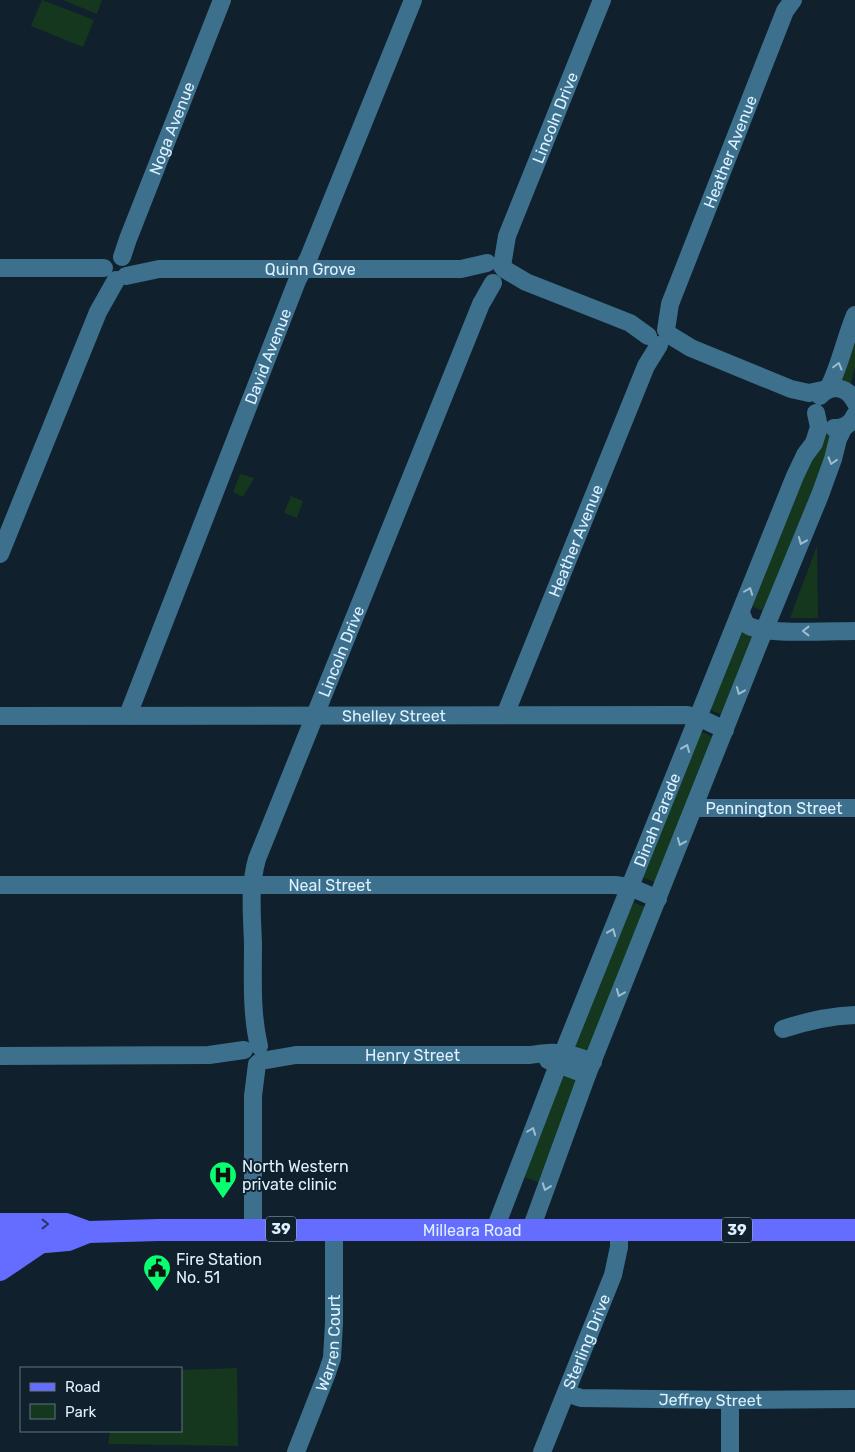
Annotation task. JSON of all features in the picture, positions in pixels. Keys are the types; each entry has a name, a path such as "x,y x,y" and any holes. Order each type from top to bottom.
{"main road":[{"name":"Milleara Road","path":"0,1224 66,1224 88,1232"},
{"name":"Milleara Road","path":"0,1246 40,1244 68,1240 88,1232 254,1229 855,1230"},
{"name":"39","path":"0,1270 40,1244"}],"street":[{"name":"Noga Avenue","path":"0,554 98,312 117,270 222,0"},
{"name":"David Avenue","path":"128,715 293,290 305,268 413,0"},
{"name":"Lincoln Drive","path":"254,1229 252,1055 255,1030 253,1007 252,885 257,859 602,0"},
{"name":"Heather Avenue","path":"505,715 646,366 785,11 793,0"},
{"name":"Quinn Grove","path":"0,268 117,270 138,266 159,268 461,269 493,272 526,282 630,323 791,390 809,393 828,389"},
{"path":"816,412 818,398 828,389 836,374 844,342 855,315"},
{"path":"828,389 841,388 848,391 855,402"},
{"name":"Quinn Grove","path":"791,390 816,412 819,420 824,425 837,429 850,423"},
{"name":"Dinah Parade","path":"495,1229 561,1058 795,476 805,455 814,443 819,427 816,412"},
{"name":"Dinah Parade","path":"531,1229 590,1069 820,496 838,439 850,423"},
{"path":"741,613 745,623 749,626 765,630 855,631"},
{"name":"Shelley Street","path":"0,716 687,715 698,717 725,730"},
{"name":"Pennington Street","path":"694,808 855,808"},
{"name":"Neal Street","path":"0,885 615,886 630,887 658,898"},
{"path":"782,1029 825,1017 855,1015"},
{"name":"Henry Street","path":"0,1056 530,1055 561,1058 590,1069"},
{"name":"Warren Court","path":"296,1452 328,1373 332,1358 334,1229"},
{"name":"Sterling Drive","path":"542,1452 613,1275 619,1247 619,1229"},
{"name":"Jeffrey Street","path":"566,1393 581,1398 855,1399"},
{"path":"730,1400 730,1452"}],"green space":[{"path":"42,0 94,20 83,47 31,26"},
{"path":"63,0 102,0 97,14"},
{"path":"855,340 855,367 850,387 839,380"},
{"path":"824,429 835,434 766,612 748,605"},
{"path":"240,474 254,478 243,497 233,492"},
{"path":"291,496 303,501 297,518 284,513"},
{"path":"817,546 818,618 790,618"},
{"path":"740,627 759,635 724,716 706,708"},
{"path":"699,731 716,738 657,883 640,876"},
{"path":"630,901 648,908 589,1053 571,1045"},
{"path":"560,1071 579,1079 538,1182 519,1175"},
{"path":"237,1368 238,1446 108,1444 110,1432 182,1432 182,1370"}],"place":[{"name":"North Western private clinic","path":"223,1199"},
{"name":"Fire Station No. 51","path":"157,1292"}]}
